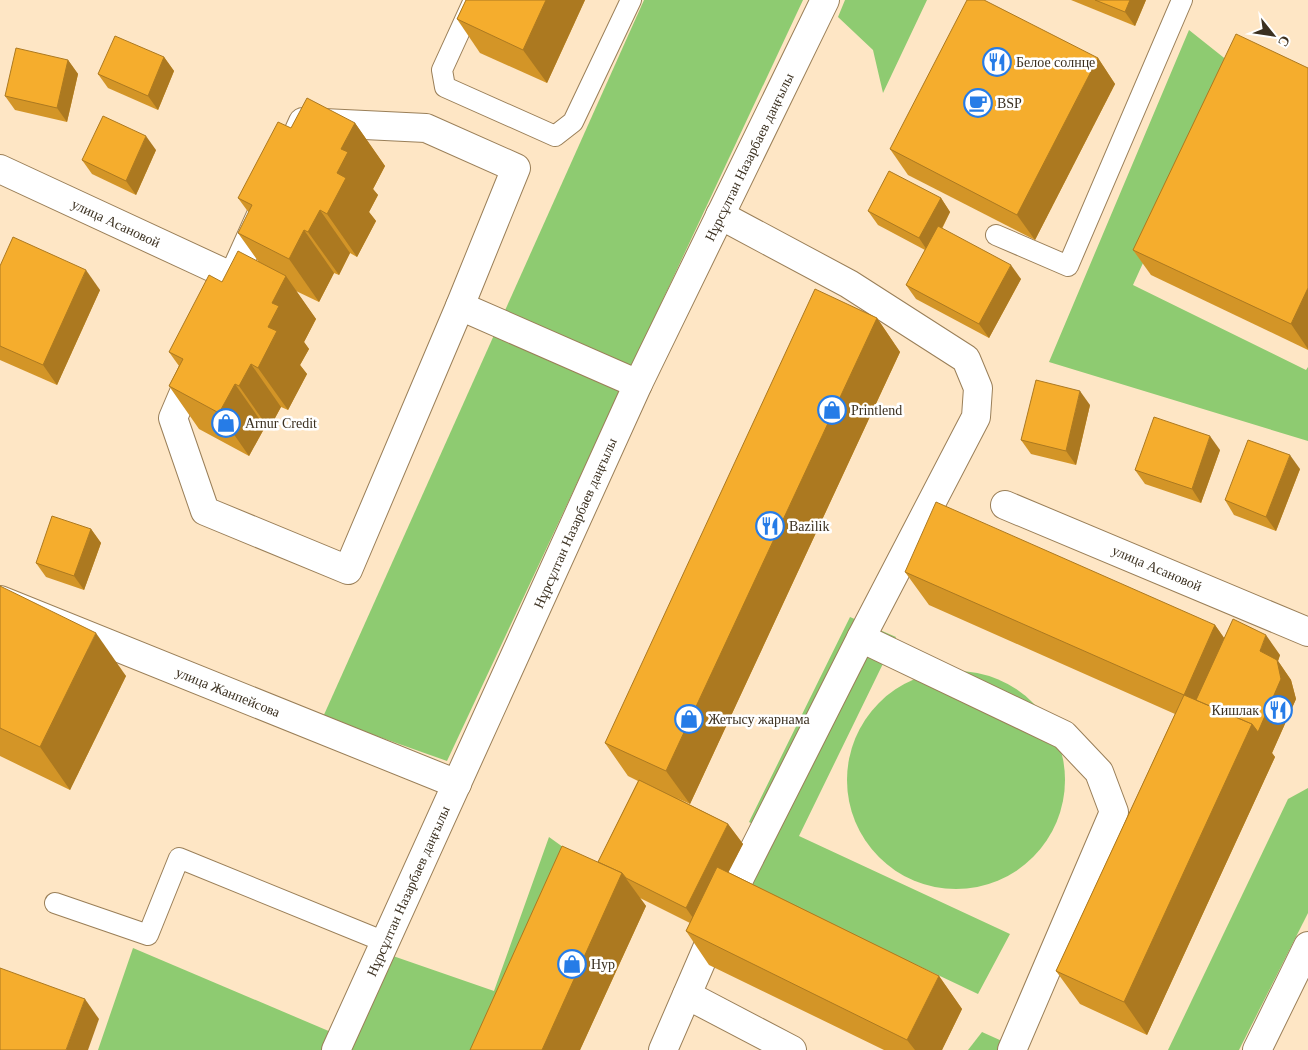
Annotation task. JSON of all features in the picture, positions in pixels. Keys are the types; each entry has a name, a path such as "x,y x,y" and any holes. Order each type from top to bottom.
{"street":[{"name":"Нұрсұлтан Назарбаев даңғылы","path":"336,1050 638,384 825,0"},
{"path":"303,122 426,128 516,168 460,306 348,570 205,511 173,418 233,277 303,122"},
{"name":"улица Асановой","path":"0,168 233,277"},
{"path":"663,1050 724,909 861,638 976,417 978,388 966,359 848,284 720,215"},
{"path":"460,306 638,384"},
{"name":"улица Асановой","path":"1005,505 1308,632"},
{"name":"улица Жанпейсова","path":"3,609 457,784"},
{"path":"861,638 1064,735 1099,772 1114,812 1012,1050"},
{"path":"1257,1050 1308,946"},
{"path":"687,995 792,1050"}],"lane":[{"path":"474,0 442,70 445,87 555,136 573,122 631,0"},
{"path":"996,235 1068,266 1182,0"},
{"path":"55,903 148,935 179,858 385,942"}],"green space":[{"path":"644,0 803,0 447,761 323,717"},
{"path":"845,0 927,0 883,93 873,50 838,17"},
{"path":"1189,30 1233,65 1133,285 1306,370 1308,367 1308,441 1049,362"},
{"path":"850,617 896,637 799,836 1010,934 978,994 750,886 773,835 749,822"},
{"path":"967,671 998,679 1017,689 1033,703 1047,719 1057,738 1065,769 1065,791 1057,822 1047,841 1033,857 1017,871 998,881 967,889 945,889 914,881 895,871 865,841 855,822 849,801 847,769 855,738 865,719 895,689 914,679 935,673"},
{"path":"1308,788 1308,913 1239,1050 1168,1050 1288,799"},
{"path":"549,837 581,860 493,1050 350,1050 393,956 494,991"},
{"path":"133,948 331,1032 322,1050 98,1050"},
{"path":"982,1032 1022,1050 968,1050"}],"building":[{"path":"466,0 546,0 523,50 457,19"},
{"path":"967,0 984,0 1098,58 1017,215 890,149"},
{"path":"1095,0 1130,0 1125,12"},
{"path":"1236,34 1308,68 1308,288 1291,324 1133,250"},
{"path":"115,36 164,57 148,96 98,74"},
{"path":"16,48 68,60 57,108 5,96"},
{"path":"307,98 355,123 341,149 348,152 337,173 346,178 327,214 320,210 308,232 304,230 289,259 238,233 252,205 238,198 278,122 291,128"},
{"path":"103,116 146,136 126,181 82,160"},
{"path":"889,171 941,198 919,238 868,211"},
{"path":"938,226 1011,265 979,324 906,285"},
{"path":"13,237 86,270 43,365 0,346 0,266"},
{"path":"238,251 286,276 272,303 279,306 268,327 277,331 258,368 251,364 239,386 235,384 219,413 169,386 183,359 169,352 209,275 222,282"},
{"path":"815,289 877,318 666,771 605,743"},
{"path":"1036,380 1080,391 1066,451 1021,440"},
{"path":"1154,417 1210,436 1192,489 1135,470"},
{"path":"1248,440 1290,455 1266,517 1225,500"},
{"path":"936,502 1215,625 1184,695 905,572"},
{"path":"52,516 91,529 74,576 36,563"},
{"path":"0,586 96,633 40,747 0,728"},
{"path":"1233,619 1266,635 1260,651 1277,660 1281,679 1258,732 1252,724 1196,700"},
{"path":"1184,695 1252,724 1124,1002 1056,971"},
{"path":"639,780 728,824 686,908 598,862"},
{"path":"562,846 622,873 542,1050 470,1050"},
{"path":"717,867 939,976 907,1040 686,931"},
{"path":"0,968 85,999 66,1050 0,1050"}],"place":[{"name":"Белое солнце","path":"997,62"},
{"name":"BSP","path":"978,103"},
{"name":"Printlend","path":"832,410"},
{"name":"Arnur Credit","path":"226,423"},
{"name":"Bazilik","path":"770,526"},
{"name":"Кишлак","path":"1278,710"},
{"name":"Жетысу жарнама","path":"689,719"},
{"name":"Нур","path":"572,964"}]}
